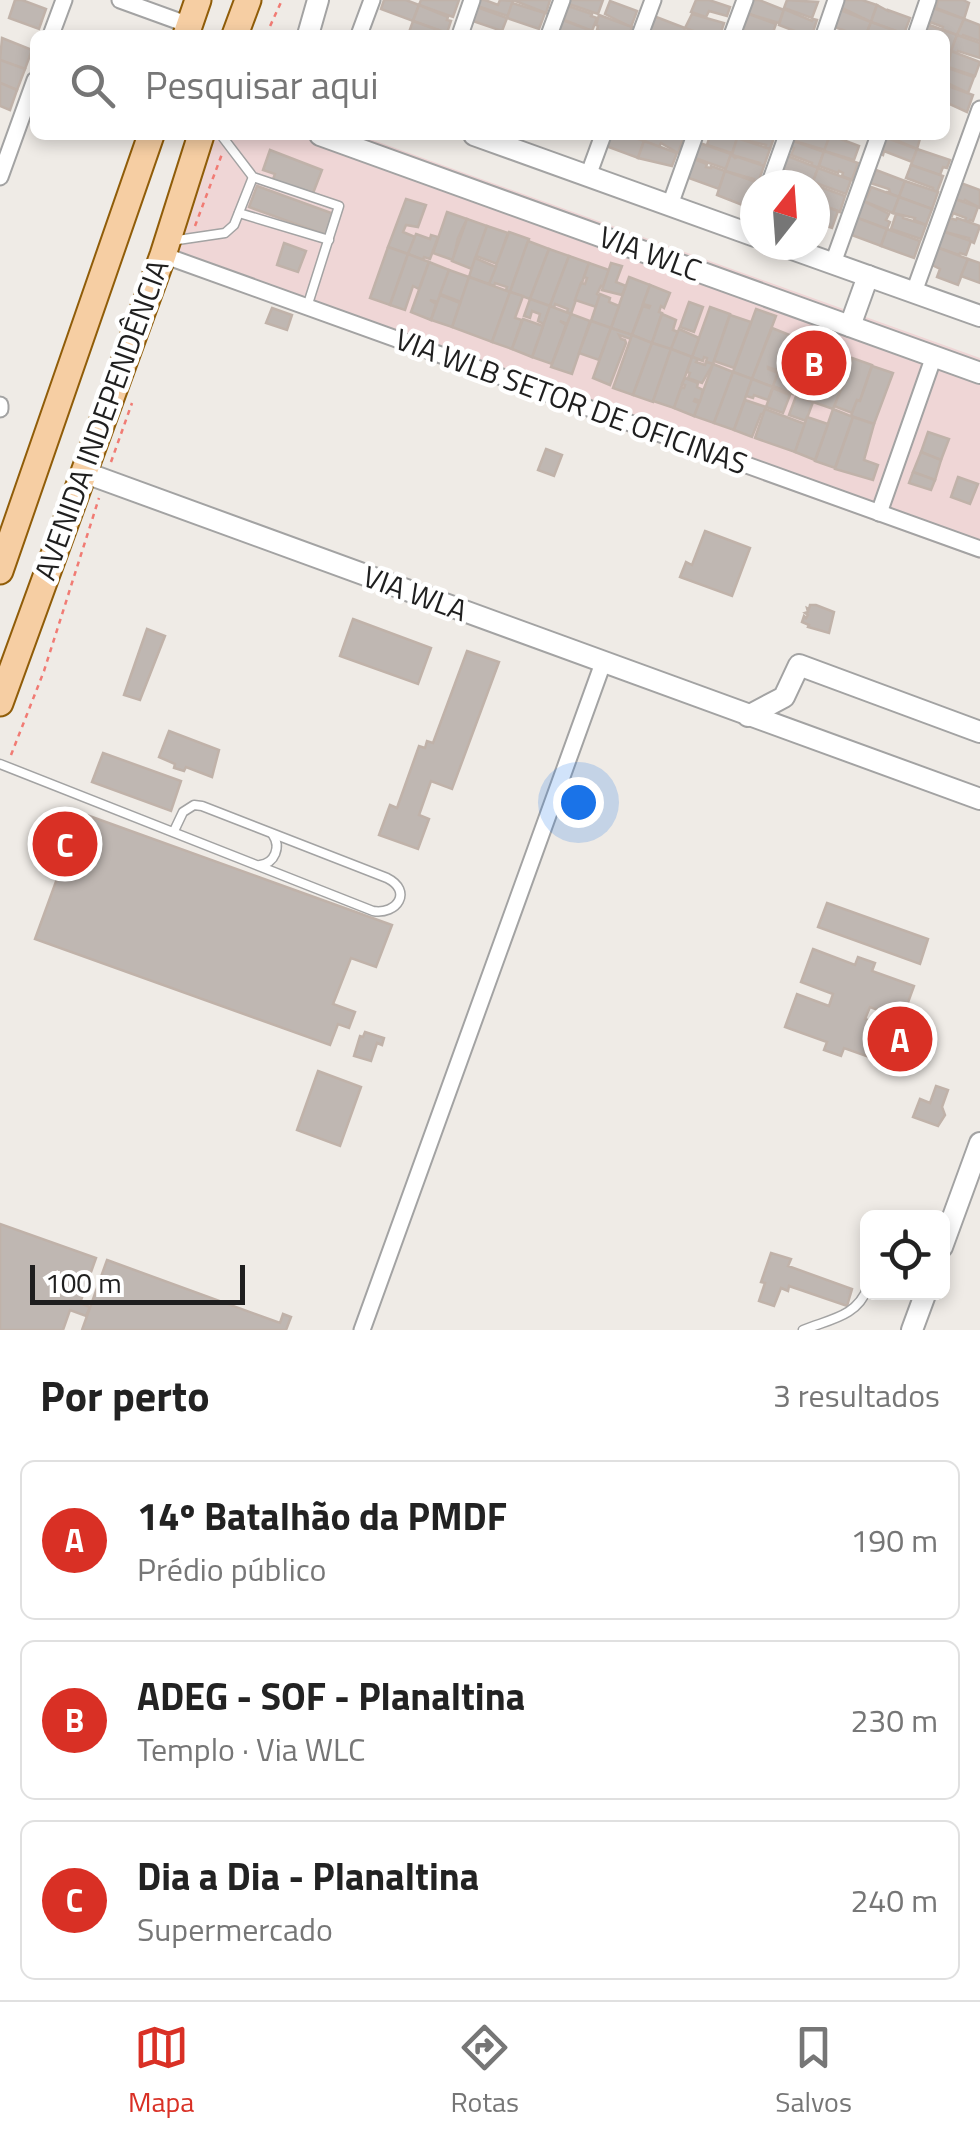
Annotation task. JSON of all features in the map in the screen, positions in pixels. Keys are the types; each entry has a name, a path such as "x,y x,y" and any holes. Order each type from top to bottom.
{"main road":[{"path":"187,30 198,0"},
{"path":"237,30 248,0"},
{"name":"AVENIDA INDEPENDÊNCIA","path":"2,566 149,140"},
{"name":"AVENIDA INDEPENDÊNCIA","path":"0,703 65,521 94,476 174,245 200,140"},
{"path":"20,513 26,533 34,538 50,535 65,521"},
{"path":"2,566 14,551 24,550 39,558 46,573"}],"street":[{"path":"54,30 64,0"},
{"path":"120,0 143,4 187,30"},
{"path":"309,30 318,0"},
{"path":"361,30 372,0"},
{"path":"462,30 472,0"},
{"path":"551,30 562,0"},
{"path":"642,30 652,0"},
{"path":"734,30 745,0"},
{"path":"826,30 836,0"},
{"path":"918,30 928,0"},
{"path":"0,177 30,94"},
{"path":"914,292 980,109"},
{"name":"VIA WLC","path":"334,140 980,373"},
{"path":"588,176 601,140"},
{"path":"670,205 693,140"},
{"path":"774,170 785,140"},
{"path":"833,264 878,140"},
{"name":"VIA WLC","path":"510,141 588,176 740,227"},
{"name":"VIA WLB SETOR DE OFICINAS","path":"174,245 307,307 980,549"},
{"path":"822,260 980,316"},
{"path":"850,326 868,276"},
{"path":"879,513 934,356"},
{"name":"VIA WLA","path":"94,476 980,800"},
{"path":"362,1330 603,663"},
{"path":"748,716 784,697 799,665 980,732"},
{"path":"784,697 795,733"},
{"path":"950,1225 980,1144"},
{"path":"912,1330 923,1300"}],"lane":[{"path":"225,140 253,177 339,206 307,307"},
{"path":"174,245 224,233 234,226 253,177"},
{"path":"239,213 328,240"},
{"path":"3,765 379,913 394,908 400,898 395,882 202,806 194,805 183,812 174,831"},
{"path":"260,865 267,864 275,855 277,844 272,834"},
{"path":"803,1330 855,1309 863,1300"}],"path":[{"path":"268,30 282,0"},
{"path":"174,245 224,140"},
{"path":"3,765 44,670 94,476 136,389"}],"shaded area":[{"path":"211,140 373,140 980,358 980,559 167,266"}],"building":[{"path":"15,0 46,9 39,29 9,18"},
{"path":"384,0 406,0 419,5 413,21 381,9"},
{"path":"421,0 459,0 453,17 419,5"},
{"path":"475,0 498,5 500,0 513,1 508,16 477,6"},
{"path":"513,0 550,0 546,13"},
{"path":"566,0 603,0 598,14"},
{"path":"696,0 730,7 727,16 709,11 706,17 691,12"},
{"path":"751,0 784,10 779,23 746,13"},
{"path":"787,0 818,2 812,18 784,8"},
{"path":"841,0 877,5 871,22 838,9"},
{"path":"938,0 969,3 964,19 936,8"},
{"path":"610,1 637,11 631,27 605,14"},
{"path":"512,3 545,13 539,29 507,18"},
{"path":"419,5 451,21 448,30 438,30 413,21"},
{"path":"877,5 910,18 906,30 871,22"},
{"path":"474,6 507,18 502,30 468,22"},
{"path":"568,6 597,18 592,30 564,20"},
{"path":"930,7 964,19 957,35 924,23"},
{"path":"784,9 817,20 814,30 792,30 779,25"},
{"path":"838,9 871,22 868,30 832,26"},
{"path":"692,14 724,23 722,30 685,28"},
{"path":"749,14 776,24 774,30 742,30"},
{"path":"599,15 632,27 597,30"},
{"path":"651,15 685,28 684,30 647,30"},
{"path":"560,19 589,30 556,30"},
{"path":"964,19 980,25 980,41 957,35"},
{"path":"413,21 438,30 410,30"},
{"path":"871,22 893,30 868,30"},
{"path":"924,23 943,30 922,30"},
{"path":"950,32 957,35 950,51"},
{"path":"957,35 980,43 980,58 951,51"},
{"path":"2,38 30,49 25,69 0,60"},
{"path":"951,51 980,62 975,76 950,68"},
{"path":"0,60 25,69 17,90 0,83"},
{"path":"950,69 974,77 968,93 950,84"},
{"path":"0,83 17,90 10,110 0,106"},
{"path":"950,87 973,95 967,112 950,104"},
{"path":"608,140 644,141 638,158 606,146"},
{"path":"683,140 678,153 661,143 659,147 644,141"},
{"path":"709,140 737,140 732,153 707,145"},
{"path":"736,140 770,149 764,166 732,155"},
{"path":"745,140 773,140 770,149"},
{"path":"791,140 828,140 825,150"},
{"path":"791,140 824,152 818,168 791,155"},
{"path":"828,140 859,146 854,160 824,151"},
{"path":"883,140 917,149 912,162 884,151 883,155 878,153"},
{"path":"896,140 920,140 917,149"},
{"path":"644,141 677,153 672,166 638,158"},
{"path":"697,142 731,154 726,169 692,157"},
{"path":"917,149 950,160 947,168 943,167 940,175 911,165"},
{"path":"270,150 322,170 312,196 272,182 275,174 263,170"},
{"path":"824,151 858,163 852,180 839,171 819,166"},
{"path":"731,154 764,166 763,170 740,170 740,175 725,171"},
{"path":"785,155 818,168 817,170 780,170"},
{"path":"691,158 707,164 706,167 725,171 719,189 686,177"},
{"path":"911,165 943,176 937,192 906,178"},
{"path":"876,170 905,181 899,197 867,182"},
{"path":"725,171 740,176 740,204 717,195"},
{"path":"830,172 851,180 846,194 830,188"},
{"path":"905,181 938,192 932,209 899,197"},
{"path":"958,182 980,190 980,208 952,198"},
{"path":"257,186 334,214 326,235 249,207"},
{"path":"871,187 899,197 893,213 861,200"},
{"path":"830,190 845,196 840,212 830,208"},
{"path":"899,197 932,209 926,225 893,213"},
{"path":"952,198 978,207 973,221 946,214"},
{"path":"406,199 426,205 418,227 406,225 403,232 415,237 408,254 388,247"},
{"path":"861,200 889,214 887,229 855,217"},
{"path":"830,208 838,211 830,227"},
{"path":"447,212 467,219 453,260 433,253"},
{"path":"896,214 926,225 921,239 891,229"},
{"path":"855,217 887,229 881,246 849,234"},
{"path":"950,218 980,226 974,243 945,232"},
{"path":"467,219 487,226 472,269 452,261"},
{"path":"487,226 508,233 497,264 476,256"},
{"path":"887,229 920,241 914,258 881,246"},
{"path":"942,231 971,241 966,255 936,247"},
{"path":"509,232 529,239 510,292 507,287 489,284"},
{"path":"416,234 430,239 431,235 438,237 430,259 408,254"},
{"path":"528,241 549,249 530,299 510,292"},
{"path":"284,243 306,251 298,272 277,265"},
{"path":"388,247 408,254 390,305 370,298"},
{"path":"936,247 968,259 958,285 937,277 940,269 930,264"},
{"path":"549,249 569,256 550,306 530,299"},
{"path":"408,254 429,262 419,289 413,286 405,310 390,305"},
{"path":"569,256 589,263 571,314 555,304 554,308 550,306"},
{"path":"475,258 496,267 489,284 469,277"},
{"path":"968,259 980,263 980,283 961,276"},
{"path":"429,262 449,270 438,302 430,300 436,304 431,320 411,312"},
{"path":"589,263 609,270 597,294 600,296 596,307 575,300 581,283 585,284"},
{"path":"611,263 622,266 616,282 626,286 622,295 602,290"},
{"path":"449,270 469,277 461,302 440,294"},
{"path":"469,277 510,292 492,342 452,327"},
{"path":"629,277 650,285 632,335 611,328"},
{"path":"650,285 670,293 664,308 661,306 652,343 632,335 643,306 650,306 643,304"},
{"path":"510,292 523,296 515,318 522,320 512,349 492,342"},
{"path":"600,294 619,306 611,328 591,321"},
{"path":"440,295 460,303 452,327 431,320"},
{"path":"530,299 550,306 544,324 538,321 540,314 532,311 530,318 524,316"},
{"path":"689,302 703,307 694,332 680,327"},
{"path":"550,306 571,314 567,324 560,321 566,325 552,364 532,357"},
{"path":"710,307 730,314 713,364 704,357 703,361 692,357"},
{"path":"272,308 292,315 287,330 266,323"},
{"path":"756,309 776,316 752,379 733,372"},
{"path":"571,314 590,321 572,374 551,367"},
{"path":"662,314 676,320 673,330 678,332 671,349 652,343"},
{"path":"730,315 751,322 734,368 714,361"},
{"path":"523,319 543,326 532,357 512,349"},
{"path":"591,321 611,328 599,360 579,353"},
{"path":"611,328 632,335 631,339 619,335 626,343 610,385 593,378"},
{"path":"772,328 792,336 779,371 768,367 778,373 773,387 752,379"},
{"path":"679,329 699,338 692,357 671,349"},
{"path":"632,335 652,343 633,395 613,388"},
{"path":"792,336 812,343 800,377 789,373 798,380 793,394 773,386"},
{"path":"652,343 671,349 653,402 633,395"},
{"path":"812,345 830,354 822,379 810,375 813,366 805,364"},
{"path":"671,349 692,357 674,408 653,401"},
{"path":"692,357 705,365 713,364 702,383 688,378"},
{"path":"852,358 872,365 852,413 834,406"},
{"path":"713,364 733,372 714,423 694,416"},
{"path":"872,366 893,373 874,424 851,416"},
{"path":"733,372 752,379 734,430 714,423"},
{"path":"685,378 698,383 697,387 703,390 700,401 694,401 699,403 694,416 674,408"},
{"path":"752,379 773,387 768,400 746,396"},
{"path":"822,379 842,387 833,409 813,402"},
{"path":"773,388 790,395 783,413 766,407"},
{"path":"796,396 813,402 806,421 789,415"},
{"path":"745,400 766,407 752,437 734,430"},
{"path":"765,409 805,424 795,452 755,438"},
{"path":"833,409 853,417 835,468 815,461"},
{"path":"807,417 828,424 815,460 795,452"},
{"path":"853,417 874,424 864,460 878,465 873,480 835,469"},
{"path":"928,432 949,439 941,460 921,452"},
{"path":"546,449 562,455 554,476 538,470"},
{"path":"921,452 941,460 935,480 913,472"},
{"path":"913,472 935,480 931,490 909,483"},
{"path":"958,477 978,484 970,504 951,497"},
{"path":"705,531 750,548 732,596 680,577 686,562 692,565"},
{"path":"810,605 834,612 829,633 802,622"},
{"path":"353,619 431,648 418,684 340,656"},
{"path":"147,629 165,636 140,700 124,695"},
{"path":"467,651 499,662 452,789 431,781 419,815 429,819 418,849 379,835 390,805 397,808 419,746 425,748 427,741 433,743"},
{"path":"169,731 219,750 212,777 186,767 184,771 174,768 175,764 159,757"},
{"path":"103,753 181,781 171,811 92,782"},
{"path":"81,813 392,925 376,967 351,958 333,1004 355,1012 349,1028 338,1024 330,1045 35,939"},
{"path":"827,903 928,939 920,964 818,927"},
{"path":"813,949 855,965 858,957 875,963 872,971 914,986 902,1019 870,1007 865,1019 898,1031 886,1063 844,1048 841,1056 824,1050 827,1042 785,1027 797,994 829,1006 833,994 801,982"},
{"path":"365,1032 384,1038 382,1045 377,1043 371,1061 354,1056"},
{"path":"318,1071 361,1087 340,1146 297,1130"},
{"path":"936,1086 948,1090 942,1107 945,1115 938,1126 913,1117 920,1099 930,1103"},
{"path":"0,1224 96,1258 80,1303 90,1307 86,1316 70,1310 63,1330 0,1330"},
{"path":"771,1253 791,1259 788,1266 852,1289 847,1306 789,1286 788,1291 781,1288 774,1306 759,1301"},
{"path":"107,1260 280,1323 283,1314 291,1317 286,1330 82,1330"}],"place":[{"name":"ADEG - SOF - Planaltina","path":"814,363"},
{"name":"Dia a Dia - Planaltina","path":"65,844"},
{"name":"14º Batalhão da PMDF","path":"900,1039"}]}
